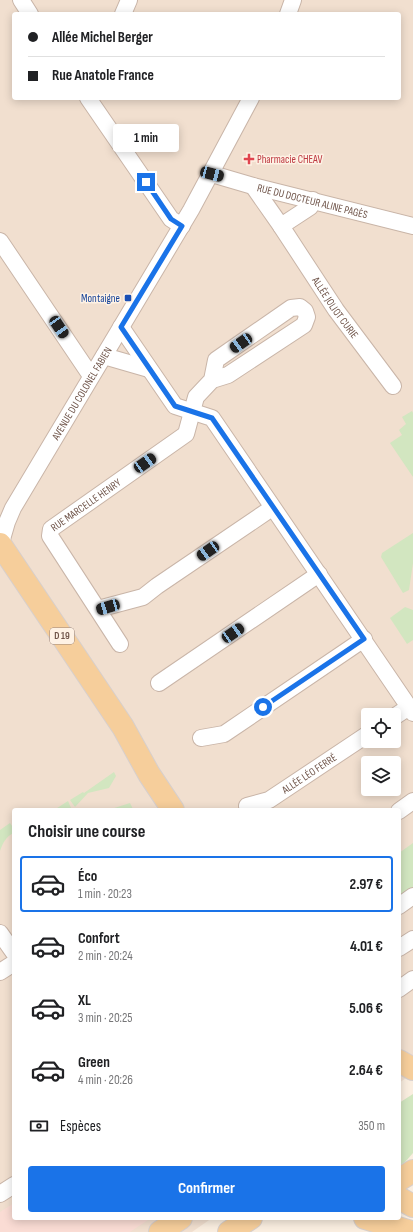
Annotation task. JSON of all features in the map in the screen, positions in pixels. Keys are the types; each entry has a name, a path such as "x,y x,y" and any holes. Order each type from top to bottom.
{"main road":[{"name":"D 19","path":"0,545 123,727 157,770 184,808"},
{"name":"D 19","path":"123,727 149,774 172,808"},
{"path":"401,1054 413,1048"},
{"path":"401,1062 413,1069"},
{"path":"401,1179 413,1171"},
{"path":"401,1199 413,1206"},
{"path":"160,1232 178,1220"},
{"path":"229,1232 248,1220"},
{"path":"372,1220 411,1232"}],"street":[{"path":"21,0 29,12"},
{"path":"124,12 129,0"},
{"path":"289,12 293,0"},
{"path":"89,100 171,219 182,226"},
{"name":"AVENUE DU COLONEL FABIEN","path":"0,545 13,508 182,226 212,174 251,100"},
{"name":"RUE DU DOCTEUR ALINE PAGÈS","path":"212,174 253,186 413,226"},
{"name":"ALLÉE JOLIOT CURIE","path":"253,186 336,310 393,386"},
{"path":"281,226 310,207 313,200"},
{"path":"0,240 91,376"},
{"path":"300,307 305,311 307,317 304,325 228,375 212,380 216,360 291,308 300,307"},
{"path":"121,327 175,406 212,418 411,710 401,714"},
{"path":"104,356 149,369"},
{"name":"RUE MARCELLE HENRY","path":"98,609 50,536 51,529 186,434 196,397 212,380"},
{"path":"120,644 98,609 143,598 157,586 272,508"},
{"path":"159,683 319,574"},
{"path":"201,738 224,734 364,639"},
{"name":"ALLÉE LÉO FERRÉ","path":"247,806 269,800 361,739"},
{"path":"401,809 413,801"},
{"path":"401,905 413,896"},
{"path":"0,933 12,950"},
{"path":"401,947 413,938"},
{"path":"0,972 12,964"},
{"path":"401,988 413,979"},
{"path":"0,1194 12,1186"}],"shaded area":[{"path":"0,0 413,0 413,1073 401,1082 401,808 12,808 12,1220 209,1220 192,1232 0,1232"},
{"path":"12,1204 12,1220 148,1220 130,1232 0,1232 0,1212"}],"green space":[{"path":"412,411 413,477 390,443 402,435 399,430 406,424 402,417"},
{"path":"413,533 413,563 409,590 403,593 381,557 382,553"},
{"path":"405,607 413,610 413,640 407,644 390,618"},
{"path":"114,772 116,776 109,788 88,793 75,807 70,800 83,792 84,793"},
{"path":"68,801 71,808 57,808"},
{"path":"130,803 132,808 114,808"},
{"path":"10,823 12,826 12,834 7,838 0,851 0,830"},
{"path":"413,843 413,893 401,901 401,852"},
{"path":"413,1094 413,1153 401,1165 401,1102"}],"place":[{"name":"Pharmacie CHEAV","path":"249,159"},
{"name":"Montaigne","path":"128,298"}],"route":[{"path":"146,182 171,219 182,226 121,327 175,406 212,418 272,508 364,639 263,707"}]}
